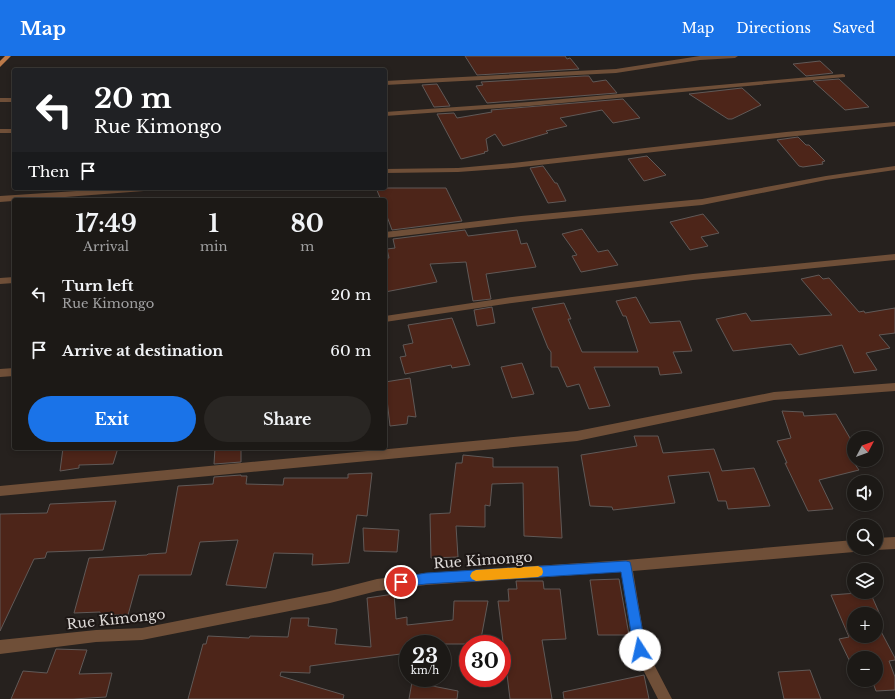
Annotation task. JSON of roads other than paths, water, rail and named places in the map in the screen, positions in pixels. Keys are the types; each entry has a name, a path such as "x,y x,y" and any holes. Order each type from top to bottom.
{"main road":[{"path":"1,63 8,56"}],"street":[{"path":"387,83 616,71 700,58 735,56"},
{"path":"387,114 529,104 843,76"},
{"path":"0,100 12,100"},
{"path":"387,171 456,170 571,160 635,153 683,145 895,124"},
{"path":"0,131 12,131"},
{"path":"387,235 520,219 702,202 826,178 895,168"},
{"path":"26,198 131,190"},
{"path":"0,200 12,199"},
{"path":"387,319 512,300 693,277 895,256"},
{"path":"0,281 12,280"},
{"path":"0,374 12,372"},
{"path":"0,491 577,436 774,396 895,387"},
{"path":"883,544 895,543"},
{"name":"Rue Kimongo","path":"0,647 96,636 142,634 330,597 377,585 419,580 626,566 847,547"},
{"path":"626,566 640,650 665,699"}]}
